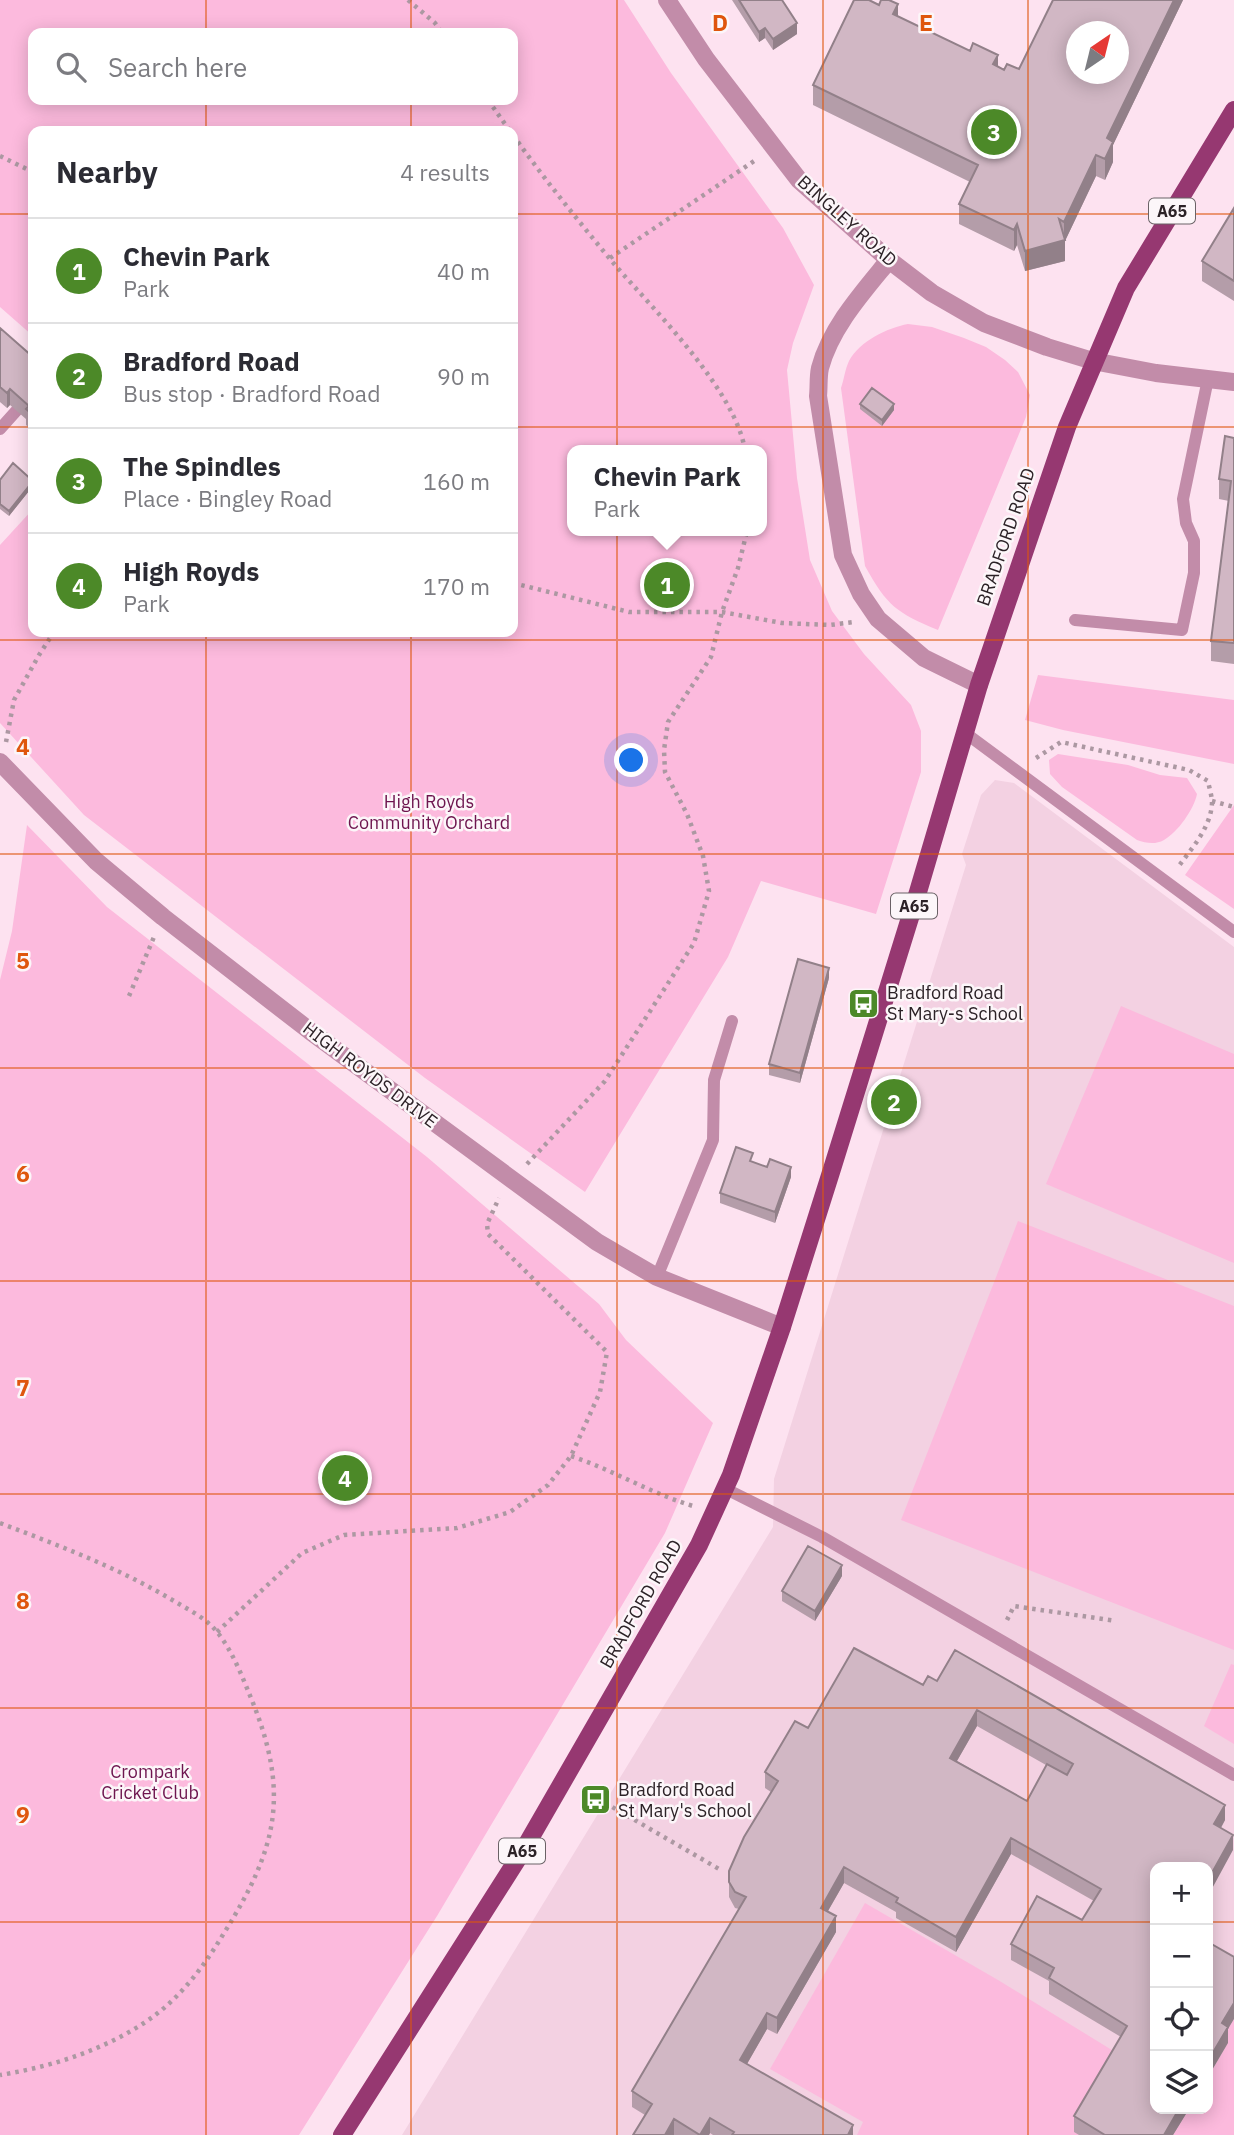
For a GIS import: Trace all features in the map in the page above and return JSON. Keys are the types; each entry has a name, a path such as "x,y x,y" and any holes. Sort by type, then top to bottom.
{"main road":[{"name":"BRADFORD ROAD","path":"342,2135 524,1849 699,1545 714,1512 782,1327 918,892 978,685 1062,441 1093,361 1126,288 1234,110"}],"street":[{"name":"BINGLEY ROAD","path":"667,0 706,59 799,180 889,261 932,293 984,323 1093,361 1234,382"},
{"path":"889,261 843,319 819,370 818,396 843,555 860,594 878,619 924,657 978,685"},
{"name":"HIGH ROYDS DRIVE","path":"1,763 96,861 163,917 310,1031 597,1242 657,1276 782,1327"}],"lane":[{"path":"1075,620 1182,630 1194,573 1194,541 1186,523 1183,499 1208,379"},
{"path":"0,429 17,410"},
{"path":"964,732 1234,932"},
{"path":"657,1276 713,1140 714,1080 732,1021"},
{"path":"724,1488 822,1537 1234,1775"}],"path":[{"path":"408,0 438,28"},
{"path":"491,105 506,126"},
{"path":"518,142 610,258 708,373 743,435 744,445"},
{"path":"610,258 773,149"},
{"path":"0,156 28,170"},
{"path":"217,1632 302,1553 344,1535 457,1528 510,1512 548,1485 571,1456 600,1392 607,1352 488,1234 487,1224 495,1204 512,1180 606,1080 694,943 709,891 703,856 687,814 665,772 664,750 668,722 711,657 746,536"},
{"path":"518,584 629,612 722,612 782,623 818,625 878,619"},
{"path":"1,763 14,700 51,637"},
{"path":"1024,776 1038,756 1060,742 1189,770 1208,780 1212,801 1209,817 1199,838 1167,883"},
{"path":"1212,801 1234,807"},
{"path":"128,996 163,917"},
{"path":"571,1456 604,1467 652,1492 714,1512"},
{"path":"0,1523 103,1563 200,1616 217,1632 237,1667 257,1712 274,1777 272,1826 268,1846 256,1874 208,1960 185,1988 168,2005 121,2036 50,2065 0,2075"},
{"path":"998,1639 1014,1606 1116,1620"},
{"path":"563,1780 719,1869"}],"shaded area":[{"path":"995,780 1014,783 1234,947 1234,2135 402,2135 773,1527 774,1479 966,865 962,854 981,795"}],"green space":[{"name":"High Royds Community Orchard","path":"0,0 624,0 671,73 783,228 814,285 793,343 787,370 797,478 810,560 832,611 864,654 911,705 921,731 921,772 876,914 761,881 728,957 585,1192 425,1078 84,815 0,723 0,545 28,514 28,637 518,637 518,126 28,126 28,332 0,307"},
{"path":"908,324 932,327 986,347 1018,372 1030,395 1026,417 938,630 894,607 865,566 841,388 846,367 860,347 883,332"},
{"path":"1038,675 1234,700 1234,764 1025,720"},
{"path":"1058,754 1187,778 1197,794 1180,826 1164,840 1150,843 1137,840 1062,787 1050,774 1049,760"},
{"path":"1234,805 1234,909 1185,875"},
{"name":"Crompark Cricket Club","path":"27,825 107,907 427,1157 599,1304 626,1340 713,1423 665,1533 437,1916 299,2135 0,2135 0,980 12,931"},
{"path":"1121,1006 1234,1054 1234,1263 1046,1184"},
{"path":"1018,1221 1234,1306 1234,1650 901,1520"},
{"path":"1231,1664 1234,1665 1234,1744 1204,1726"},
{"path":"865,1903 1120,2055 1074,2131 1079,2135 857,2135 863,2122 770,2069"},
{"path":"1234,2019 1234,2135 1173,2135 1186,2114 1213,2114 1213,2068 1228,2043 1222,2039"}],"building":[{"path":"739,0 782,0 797,23 773,39 765,28 759,32"},
{"path":"854,0 869,0 879,5 881,0 889,0 898,4 893,14 970,51 973,43 998,55 993,64 1004,70 1007,64 1019,69 1053,0 1174,0 1107,138 1113,142 1105,159 1096,155 1064,222 1059,219 1065,240 1025,251 1017,224 1014,230 959,204 978,165 813,85"},
{"path":"1234,208 1234,281 1202,261"},
{"path":"0,328 28,353 28,405 10,389 7,393 0,387"},
{"path":"872,388 894,404 882,420 860,404"},
{"path":"1225,436 1234,438 1234,643 1211,641 1231,481 1219,479"},
{"path":"13,463 28,476 28,487 9,511 0,504 0,480"},
{"path":"798,959 829,968 800,1073 769,1064"},
{"path":"736,1147 753,1153 750,1161 767,1167 770,1159 791,1167 775,1212 720,1193"},
{"path":"808,1546 842,1565 815,1611 782,1591"},
{"path":"854,1648 923,1685 928,1676 937,1681 955,1650 1225,1805 1214,1824 1233,1835 1213,1871 1213,1862 1150,1862 1150,2114 1176,2114 1164,2135 1105,2135 1074,2116 1127,2026 1049,1978 1054,1968 1011,1944 1037,1896 1082,1920 1101,1889 1011,1838 956,1937 896,1902 898,1898 844,1867 821,1908 836,1916 777,2018 767,2013 740,2060 853,2125 848,2135 732,2135 734,2132 710,2118 700,2135 674,2119 665,2135 633,2135 652,2104 632,2091 746,1897 735,1892 729,1882 729,1871 744,1837 778,1781 765,1772 795,1721 808,1728","holes":["977,1710 1073,1764 1067,1775 1047,1764 1027,1801 950,1758"]},
{"path":"1213,1945 1234,1957 1234,2003 1222,2023 1228,2027 1213,2052"}],"place":[{"name":"The Spindles","path":"994,132"},
{"name":"Chevin Park","path":"667,585"},
{"name":"Bradford Road St Mary-s School","path":"864,1003"},
{"name":"Bradford Road","path":"894,1102"},
{"name":"High Royds","path":"345,1478"},
{"name":"Bradford Road St Mary's School","path":"595,1800"}]}
